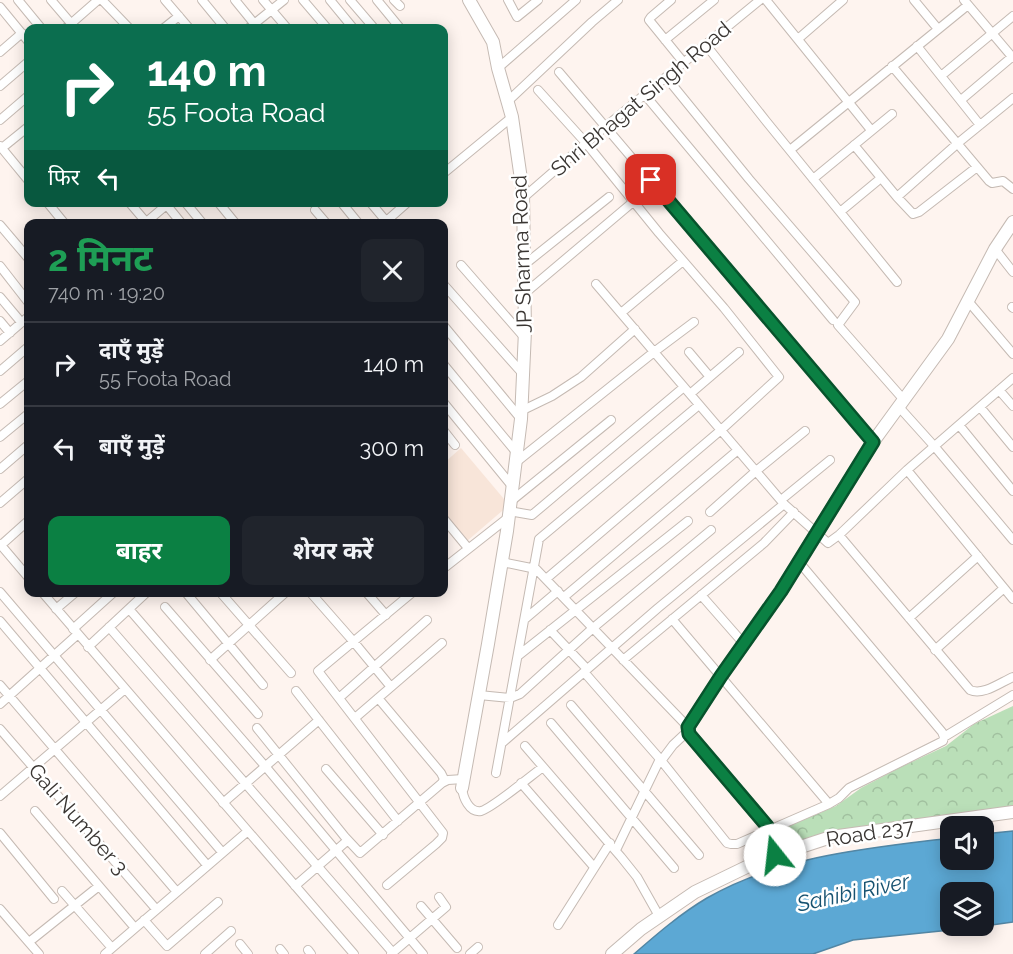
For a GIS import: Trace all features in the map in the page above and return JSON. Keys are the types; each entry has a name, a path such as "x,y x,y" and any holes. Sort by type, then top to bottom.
{"street":[{"path":"18,0 38,24"},
{"path":"51,0 69,24"},
{"path":"74,24 100,0 125,24"},
{"path":"165,0 186,24"},
{"path":"202,0 222,24"},
{"path":"235,0 252,24"},
{"path":"263,0 283,24"},
{"path":"257,24 284,0"},
{"path":"303,0 324,24"},
{"path":"330,0 350,24"},
{"path":"350,0 371,24"},
{"path":"376,0 397,24"},
{"name":"JP Sharma Road","path":"462,783 502,562 521,415 524,337 523,198 512,117 493,42 469,0"},
{"path":"508,0 517,17 538,0"},
{"path":"498,68 576,0"},
{"path":"508,101 618,0"},
{"path":"671,0 650,20 684,63"},
{"path":"665,40 714,0"},
{"name":"Shri Bhagat Singh Road","path":"523,198 606,126 760,0"},
{"path":"766,0 871,130"},
{"path":"798,39 843,0"},
{"path":"914,0 938,29"},
{"path":"790,150 938,29 966,2 1013,57 961,100"},
{"path":"0,8 24,36"},
{"path":"169,24 179,16"},
{"path":"941,76 1013,16"},
{"path":"0,52 22,33"},
{"path":"706,45 897,282"},
{"path":"917,46 980,124"},
{"path":"0,86 24,65"},
{"path":"892,66 989,181 992,183 1003,181 1013,189"},
{"path":"559,72 873,442"},
{"path":"666,77 749,179 855,302 838,325 1013,540"},
{"path":"538,90 586,143 779,377 721,430 546,579"},
{"path":"645,94 833,320"},
{"path":"897,197 1013,98"},
{"path":"0,120 24,99"},
{"path":"813,179 892,114"},
{"path":"448,170 512,117"},
{"path":"24,130 1,147 24,175"},
{"path":"854,145 913,214 917,214 977,167"},
{"path":"840,212 881,178"},
{"path":"524,265 609,197"},
{"path":"524,294 633,201"},
{"path":"51,207 61,219"},
{"path":"134,207 144,219"},
{"path":"150,219 163,207"},
{"path":"189,207 199,219"},
{"path":"222,207 232,219"},
{"path":"345,207 355,219"},
{"path":"388,219 402,207"},
{"path":"315,210 323,219"},
{"path":"0,225 24,253"},
{"path":"558,925 594,867 613,846 631,818 660,760 688,729 721,676 781,591 873,442 948,339 995,249 1012,227"},
{"path":"995,249 1013,272"},
{"path":"621,313 683,261"},
{"path":"461,265 524,337"},
{"path":"0,266 24,297"},
{"path":"596,284 782,502 828,543 907,470 1013,378"},
{"path":"448,290 523,374"},
{"path":"0,297 24,318"},
{"path":"968,301 1013,354"},
{"path":"0,341 24,320"},
{"path":"0,321 10,333"},
{"path":"448,370 516,458 694,322"},
{"path":"448,331 521,415 581,377 635,329"},
{"path":"0,371 24,350"},
{"path":"689,352 710,377"},
{"path":"509,510 532,515 687,390 710,377 739,352"},
{"path":"0,404 24,384"},
{"path":"999,390 1013,406"},
{"path":"496,773 539,539 598,492 699,405"},
{"path":"448,407 512,486"},
{"path":"980,407 1013,447"},
{"path":"0,437 24,417"},
{"path":"448,565 611,420"},
{"path":"959,425 1013,491"},
{"path":"710,512 805,431"},
{"path":"448,436 455,445"},
{"path":"0,469 24,448"},
{"path":"525,619 561,594 738,450"},
{"path":"502,743 830,460"},
{"path":"907,470 1013,598"},
{"path":"0,503 24,482"},
{"path":"623,660 769,539 794,512"},
{"path":"519,655 688,521"},
{"path":"24,524 0,545 24,572"},
{"path":"448,524 468,548"},
{"path":"479,695 510,698 520,694 593,628 711,530"},
{"path":"839,535 970,690 975,693 982,691 1013,677"},
{"path":"909,618 978,556"},
{"path":"502,562 535,568 688,729 764,822 775,855"},
{"path":"799,562 944,736"},
{"path":"935,650 1004,588"},
{"path":"0,592 222,852"},
{"path":"701,595 744,644"},
{"path":"46,597 354,954"},
{"path":"56,609 70,597"},
{"path":"0,704 54,655 109,597"},
{"path":"88,647 141,597"},
{"path":"190,597 263,685"},
{"path":"224,597 291,673"},
{"path":"210,660 280,597"},
{"path":"314,597 391,687"},
{"path":"370,597 386,615"},
{"path":"387,885 436,844 443,836 442,830 318,671 407,597"},
{"path":"165,607 258,714"},
{"path":"129,609 423,954"},
{"path":"672,619 829,804"},
{"path":"339,698 427,620"},
{"path":"0,621 207,865"},
{"path":"109,627 392,954 446,907 439,897"},
{"path":"550,630 730,844 737,844 829,804 849,788 943,741 944,736 1013,695"},
{"path":"355,718 442,643"},
{"path":"0,685 177,892"},
{"path":"1,794 125,689"},
{"path":"296,691 398,821"},
{"path":"378,698 441,773 444,779 442,783"},
{"path":"571,705 699,855"},
{"path":"223,803 320,720"},
{"path":"551,723 674,868"},
{"path":"256,728 360,852 448,780 462,783 463,798 476,811 481,811 543,767"},
{"name":"Gali Number 3","path":"0,729 156,909"},
{"path":"525,746 613,846 637,878 659,916"},
{"path":"326,769 383,835"},
{"path":"521,783 594,867"},
{"path":"35,811 135,928"},
{"name":"Road 237","path":"612,954 641,929 695,892 775,855 831,837 1013,812"},
{"path":"62,891 108,951 248,831"},
{"path":"0,834 54,899"},
{"path":"295,886 348,840"},
{"path":"29,942 99,886"},
{"path":"144,920 167,946 218,902"},
{"path":"421,906 457,948"},
{"path":"0,909 39,954"},
{"path":"205,954 231,931"},
{"path":"240,944 248,954"},
{"path":"470,954 478,947"}],"shaded area":[{"path":"461,448 509,505 467,541 448,518 448,459"}],"green space":[{"path":"1013,706 1013,806 826,833 782,849 780,830 836,806 861,788 946,746 974,724"}],"water":[{"name":"Sahibi River","path":"1013,831 1013,922 994,925 994,882 940,882 940,931 853,940 813,954 634,954 697,904 735,884 794,863 940,839 940,870 994,870 994,833"}],"route":[{"path":"651,180 873,442 781,591 721,676 687,730 767,826 775,855"}]}
